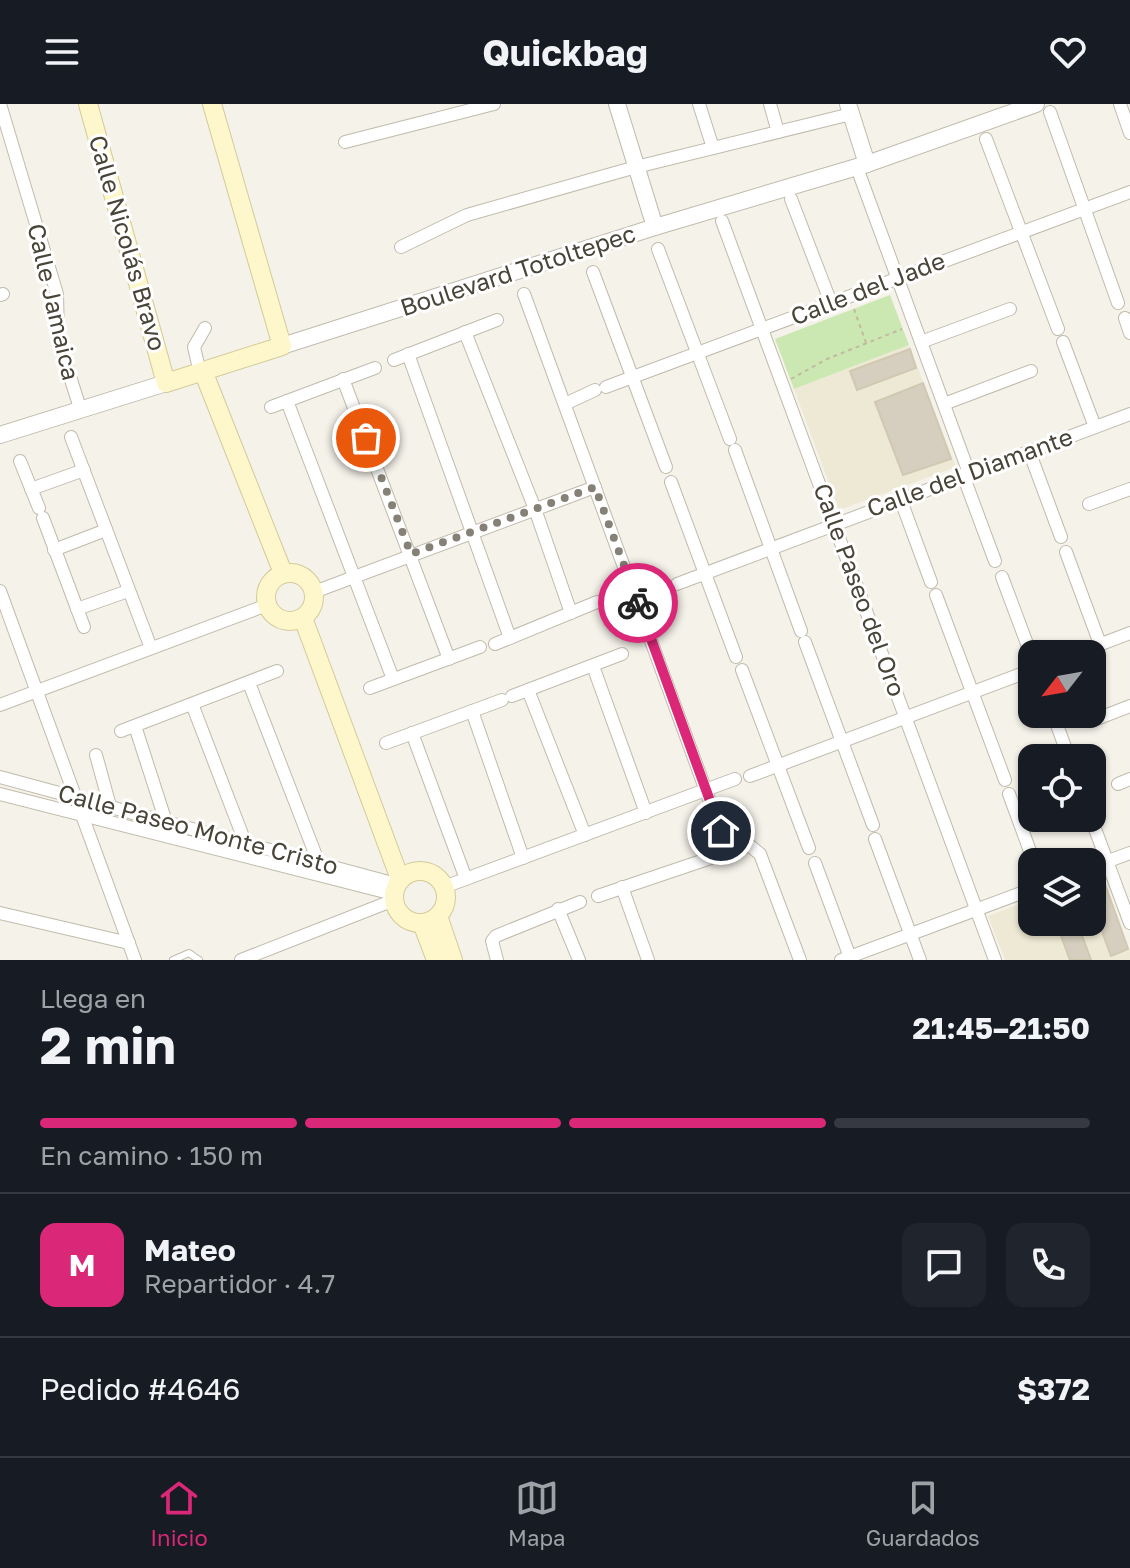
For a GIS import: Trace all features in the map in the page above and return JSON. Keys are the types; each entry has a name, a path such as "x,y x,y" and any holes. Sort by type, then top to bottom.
{"main road":[{"name":"Calle Nicolás Bravo","path":"88,104 166,383"},
{"path":"212,104 282,346"},
{"name":"Boulevard Totoltepec","path":"166,383 282,346"},
{"path":"202,372 283,573"},
{"path":"283,573 299,574 314,592 312,607 303,618 282,620 267,605 270,582 283,573"},
{"path":"303,618 406,919 430,920"},
{"path":"396,889 406,873 423,870 438,877 444,887 446,901 430,920 436,960"},
{"path":"430,920 453,960"}],"street":[{"name":"Calle Jamaica","path":"0,104 57,294 58,339 80,408"},
{"path":"345,142 494,104"},
{"path":"617,104 655,227"},
{"path":"699,104 713,148"},
{"path":"770,104 778,132"},
{"path":"1120,104 1130,133"},
{"name":"Boulevard Totoltepec","path":"282,346 655,227 864,170 1037,106"},
{"path":"1037,106 1084,209 1118,303"},
{"path":"401,247 467,215 636,167 778,132 850,109 864,170 898,278 944,404 995,561"},
{"path":"986,139 1095,427"},
{"name":"Calle del Jade","path":"565,404 600,388 1130,192"},
{"path":"791,199 831,303"},
{"name":"Calle Paseo del Oro","path":"722,221 995,960"},
{"path":"658,249 873,825"},
{"path":"593,272 666,467"},
{"path":"524,294 728,851"},
{"path":"921,342 1010,309"},
{"path":"1125,318 1130,333"},
{"path":"394,360 497,320"},
{"path":"202,372 194,347 205,328"},
{"path":"465,332 535,509 571,613"},
{"path":"408,354 510,638"},
{"path":"271,407 375,368"},
{"path":"944,404 1031,371"},
{"path":"343,379 449,659"},
{"name":"Boulevard Totoltepec","path":"0,435 166,383"},
{"path":"287,401 393,679"},
{"name":"Calle del Diamante","path":"636,597 1130,414"},
{"path":"71,437 151,648"},
{"path":"1029,451 1061,537"},
{"path":"20,461 84,627"},
{"path":"31,489 84,470"},
{"path":"671,482 736,657"},
{"path":"314,592 595,487"},
{"path":"1089,504 1130,489"},
{"path":"900,498 1005,780"},
{"path":"54,550 106,530"},
{"path":"1066,552 1099,640"},
{"path":"1002,577 1026,640"},
{"path":"0,591 135,960"},
{"path":"77,609 128,591"},
{"path":"495,644 597,602"},
{"path":"0,705 267,605"},
{"path":"1106,642 1130,633"},
{"path":"370,688 480,647"},
{"path":"386,743 622,654"},
{"path":"593,666 646,813"},
{"path":"742,670 809,848"},
{"path":"121,731 277,671"},
{"path":"750,776 1018,675"},
{"path":"249,683 318,861"},
{"path":"528,690 585,835"},
{"path":"192,704 245,842"},
{"path":"1106,715 1130,706"},
{"path":"472,711 523,858"},
{"path":"135,726 166,822"},
{"path":"412,733 466,879"},
{"path":"96,755 110,806"},
{"name":"Calle Paseo Monte Cristo","path":"0,777 318,861 396,889"},
{"path":"444,887 735,779"},
{"name":"Calle Paseo Monte Cristo","path":"0,794 396,889"},
{"path":"1009,794 1029,848"},
{"path":"1097,832 1130,923"},
{"path":"875,839 920,960"},
{"path":"598,896 749,845 756,848 800,960"},
{"path":"1108,861 1130,853"},
{"path":"815,863 848,959 1018,894"},
{"path":"622,887 648,960"},
{"path":"241,960 396,889"},
{"path":"497,960 492,941 496,936 580,902"},
{"path":"558,909 579,960"},
{"path":"0,913 129,943"}],"lane":[{"path":"173,960 189,953 199,960"}],"path":[{"path":"849,296 866,343"},
{"path":"782,383 866,343 915,325"}],"shaded area":[{"path":"909,345 956,467 839,510 794,389"},
{"path":"1106,884 1130,951 1130,960 1005,960 988,916 1018,904 1018,936 1106,936"}],"green space":[{"path":"890,295 909,345 794,389 775,339"}],"building":[{"path":"910,349 916,368 857,390 850,371"},
{"path":"923,383 951,459 903,475 875,402"},
{"path":"1106,887 1128,949 1111,956 1104,936"},
{"path":"1061,936 1082,936 1091,960 1070,960"}],"way so far":[{"path":"366,438 411,554 595,487 638,603"}],"route":[{"path":"638,603 721,831"}]}
